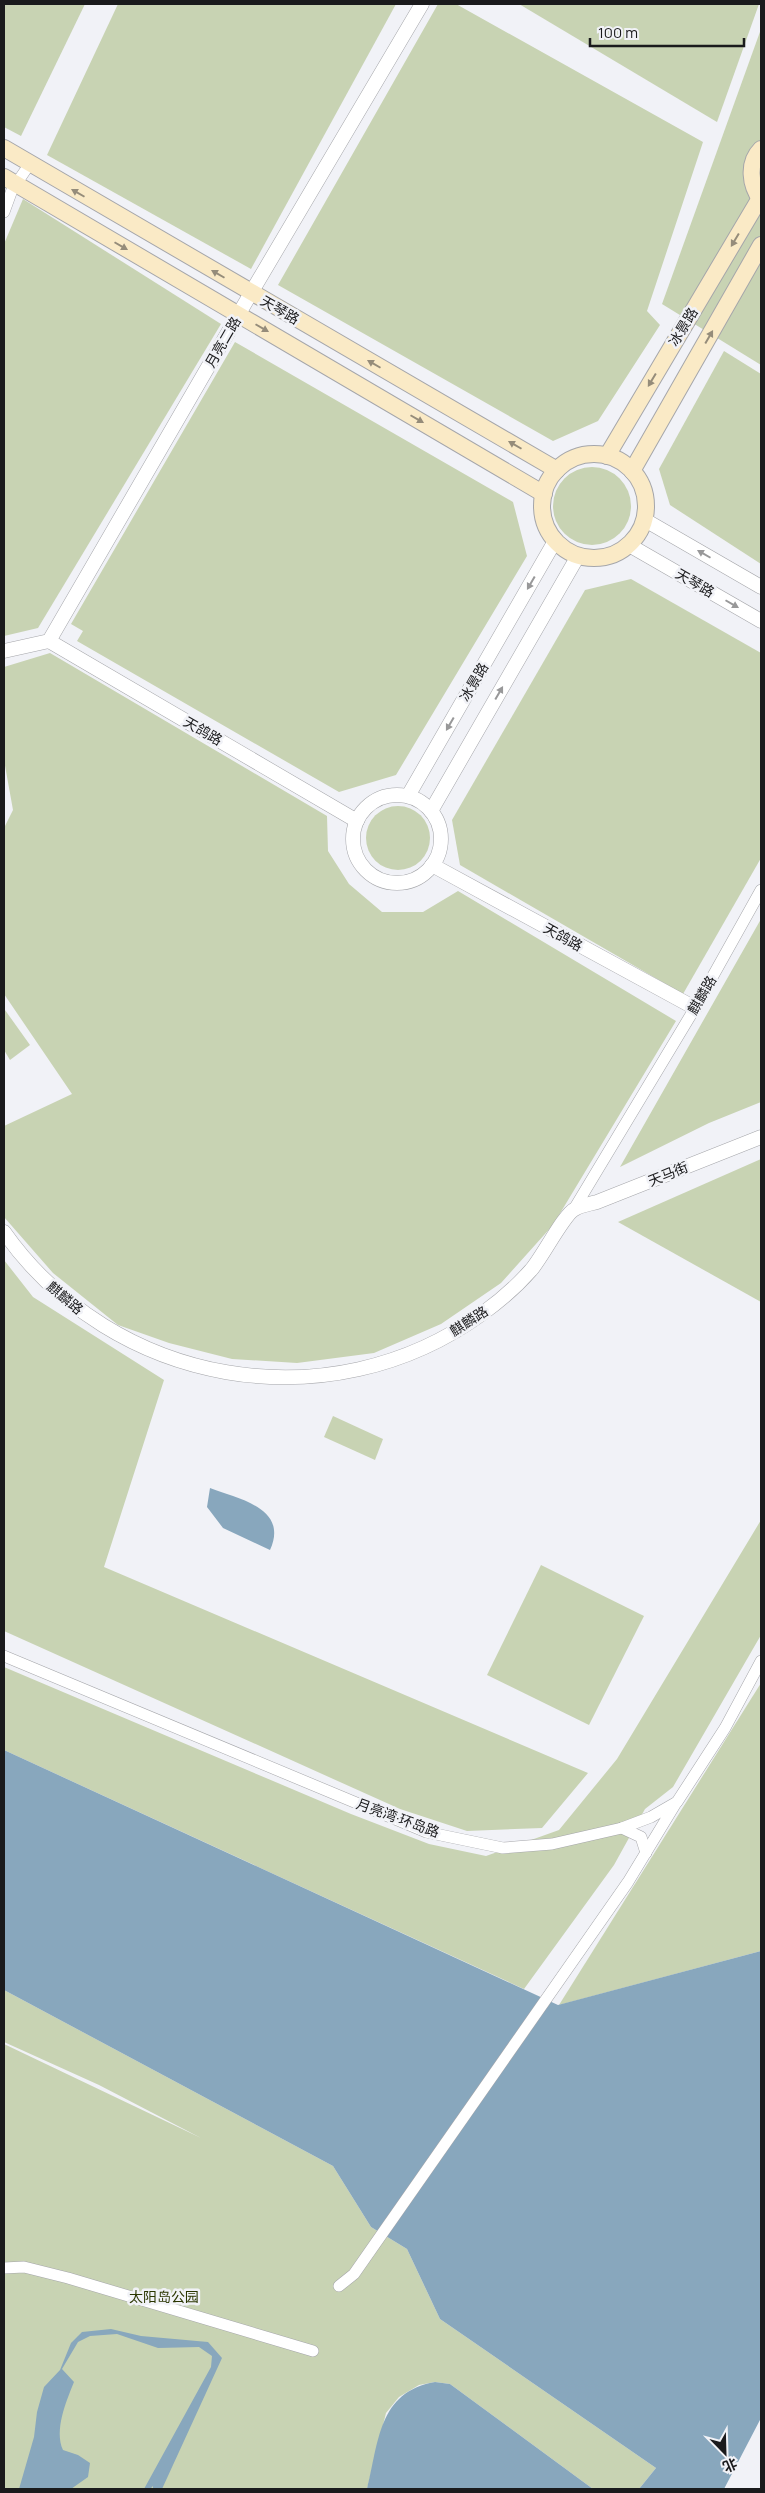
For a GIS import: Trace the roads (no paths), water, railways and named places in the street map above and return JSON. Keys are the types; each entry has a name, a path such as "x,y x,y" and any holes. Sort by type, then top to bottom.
{"main road":[{"name":"天琴路","path":"4,148 557,470"},
{"path":"760,199 754,188 751,176 756,154 761,149"},
{"name":"天琴路","path":"10,181 544,494"},
{"name":"冰景路","path":"607,456 760,199"},
{"name":"冰景路","path":"632,471 761,245"},
{"path":"589,454 607,456 621,461 632,471 642,485 646,502 645,520 639,534 629,546 613,555 596,558 578,556 566,550 555,541 546,527 542,510 544,494 549,481 557,470 572,459 589,454"}],"street":[{"name":"月亮二路","path":"49,641 238,315 422,4"},
{"path":"4,212 10,181 29,164"},
{"path":"645,520 761,587"},
{"name":"冰景路","path":"408,796 555,541"},
{"name":"天琴路","path":"629,546 761,621"},
{"name":"冰景路","path":"431,811 578,556"},
{"path":"4,651 49,641"},
{"name":"天鸽路","path":"49,641 357,821"},
{"path":"396,795 408,796 421,802 431,811 438,824 441,838 439,852 432,865 422,875 402,882 381,880 369,873 360,862 354,849 353,835 357,821 372,803 396,795"},
{"name":"天鸽路","path":"432,865 695,1008"},
{"name":"麒麟路","path":"4,1232 17,1250 50,1286 88,1317 122,1338 161,1355 197,1366 244,1375 288,1379 317,1377 368,1367 423,1348 465,1325 501,1300 532,1269 574,1209 695,1008 761,890"},
{"name":"天马街","path":"574,1209 597,1202 761,1137"},
{"name":"月亮湾·环岛路","path":"4,1656 426,1832 503,1848 552,1844 622,1828 651,1817 677,1802 725,1728 761,1661"},
{"path":"340,2286 354,2274 628,1882 677,1802"},
{"path":"622,1828 641,1837 646,1854"},
{"path":"4,2268 24,2267 68,2278 313,2351"}],"water":[{"path":"210,1488 247,1501 267,1515 273,1524 274,1536 270,1550 223,1528 207,1507"},
{"path":"4,1750 558,2005 761,1951 761,2418 724,2489 639,2489 656,2468 440,2319 407,2249 371,2227 333,2166 4,1990"},
{"path":"111,2329 141,2336 208,2342 222,2358 162,2489 153,2489 153,2486 150,2489 144,2489 211,2367 212,2356 199,2347 158,2348 117,2334 90,2336 78,2342 62,2369 74,2382 60,2425 61,2442 63,2450 78,2455 90,2463 88,2477 71,2489 19,2489 34,2437 37,2412 44,2387 60,2370 71,2343 82,2332"},
{"path":"435,2382 450,2384 593,2489 367,2489 379,2437 384,2422 392,2408 402,2396 416,2388"}],"park label":[{"name":"太阳岛公园","path":"164,2297"}]}
